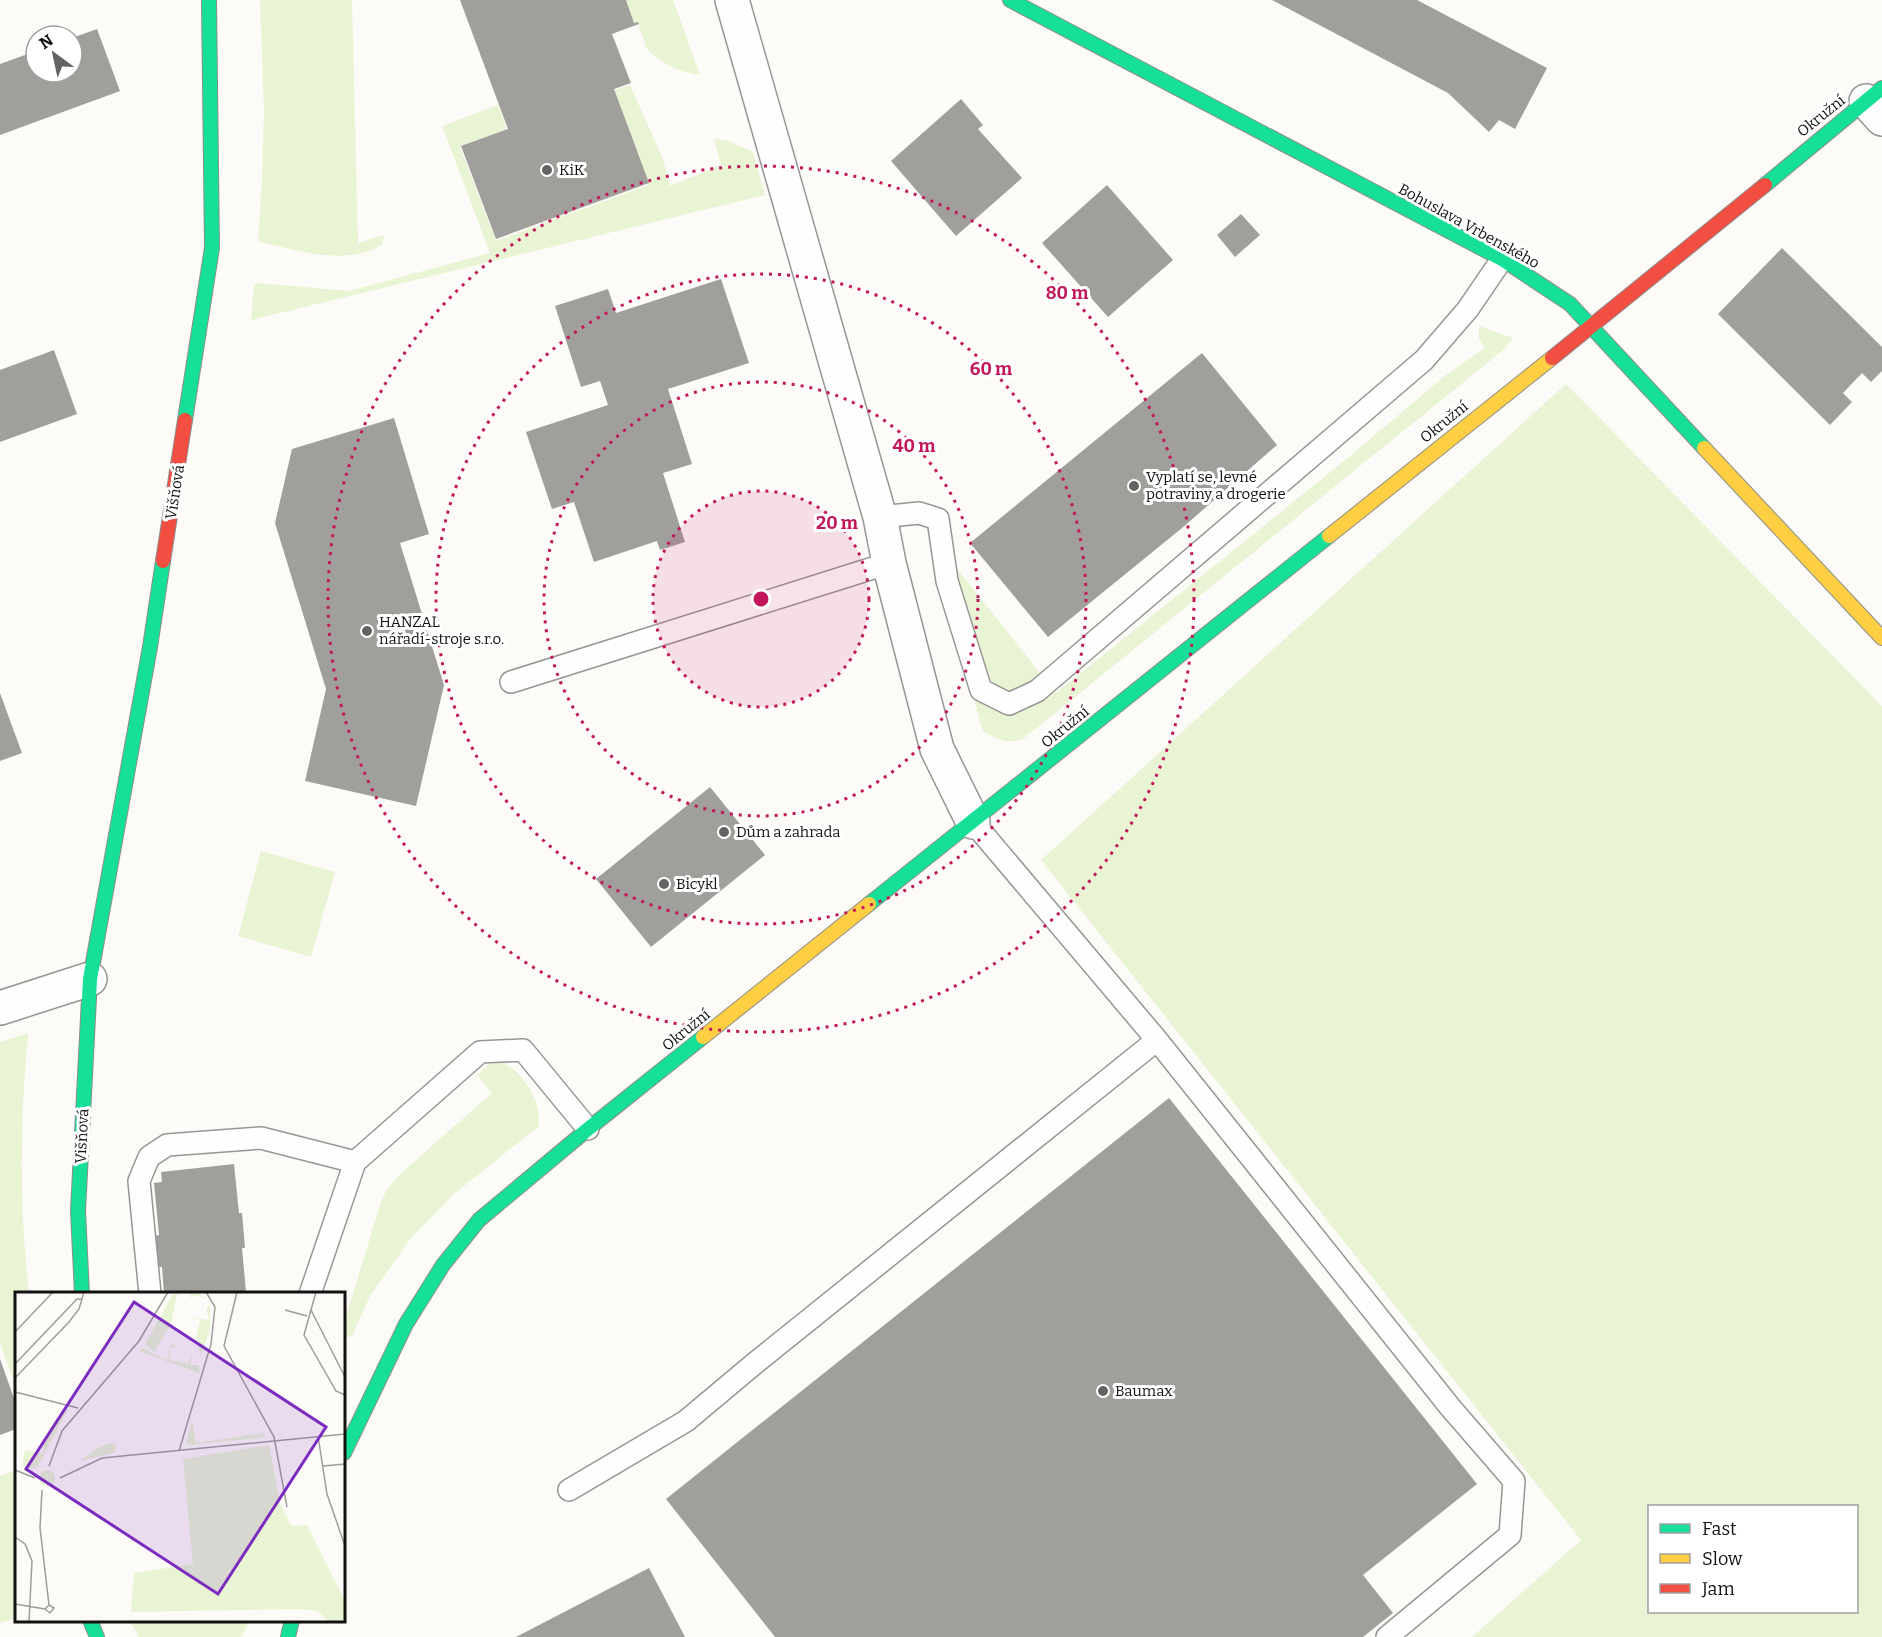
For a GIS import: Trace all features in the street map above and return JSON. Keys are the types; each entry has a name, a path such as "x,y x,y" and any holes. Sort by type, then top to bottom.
{"street":[{"name":"Višňová","path":"82,1292 78,1211 90,979 150,647 212,248 209,0"},
{"path":"732,0 880,517 889,563 938,749 973,822"},
{"name":"Bohuslava Vrbenského","path":"1010,0 1502,259 1570,304 1882,638"},
{"name":"Okružní","path":"345,1451 406,1324 443,1266 479,1220 588,1129 1590,326 1877,103"},
{"path":"0,1008 90,979"},
{"path":"91,1622 96,1637"}],"lane":[{"path":"880,517 919,513 938,519 947,581 981,690 1009,704 1036,691 1424,360 1468,309 1502,259"},
{"path":"511,682 889,563"},
{"path":"973,822 1157,1040 1450,1407 1514,1481 1510,1535 1387,1637"},
{"path":"569,1490 687,1421 754,1364 1157,1040"},
{"path":"311,1292 355,1162 480,1052 523,1050 588,1129"},
{"path":"150,1292 139,1180 149,1157 167,1145 261,1138 355,1162"}],"green space":[{"path":"260,0 352,0 358,243 384,235 382,245 353,255 338,256 308,253 258,240 264,110"},
{"path":"625,0 673,0 700,75 670,66 645,47 638,24 634,25"},
{"path":"630,85 663,159 670,186 721,165 714,139 726,140 753,152 765,195 251,320 254,285 258,283 349,291 490,253 442,126 498,105 507,130 460,147 496,241 648,185 613,91"},
{"path":"1479,326 1513,338 1502,351 1023,739 1002,740 983,731 933,560 943,551 1056,693 1338,466 1446,375 1485,348 1479,339"},
{"path":"1566,384 1882,706 1882,1637 1472,1637 1581,1540 1041,860"},
{"path":"261,851 335,872 311,957 238,936"},
{"path":"28,1033 23,1098 22,1163 29,1292 15,1292 15,1385 0,1343 0,1042"},
{"path":"502,1061 524,1080 534,1097 539,1126 453,1195 411,1238 370,1296 352,1336 345,1338 345,1320 387,1189 398,1176 492,1093 477,1075 490,1063"},
{"path":"15,1470 15,1618 0,1623 0,1476"},
{"path":"131,1622 249,1622 240,1637 139,1637"}],"building":[{"path":"460,0 626,0 634,23 639,24 612,34 631,83 614,89 649,183 496,239 461,146 508,129"},
{"path":"1272,0 1417,0 1547,68 1515,129 1499,120 1489,132 1448,93"},
{"path":"97,29 120,91 0,135 0,64 24,55 24,84 84,84 84,34"},
{"path":"961,99 983,125 978,129 1022,178 956,236 891,161"},
{"path":"1107,185 1173,260 1108,317 1042,243"},
{"path":"1241,214 1260,235 1235,257 1217,235"},
{"path":"1782,248 1882,347 1882,371 1871,382 1862,373 1843,393 1852,402 1830,425 1718,314"},
{"path":"721,279 749,363 668,389 692,464 663,473 685,542 660,550 657,541 594,562 574,502 552,509 526,432 608,405 600,381 581,387 555,306 608,289 616,313"},
{"path":"54,350 77,414 0,442 0,370"},
{"name":"Vyplatí se, levné potraviny a drogerie","path":"1202,353 1277,445 1182,528 1048,637 970,543"},
{"path":"394,418 429,534 400,543 444,685 416,806 305,781 326,689 275,523 292,449"},
{"path":"0,693 22,753 0,761"},
{"path":"710,787 765,855 651,947 596,879"},
{"name":"Baumax","path":"1169,1098 1477,1484 1363,1575 1393,1613 1363,1637 775,1637 666,1499"},
{"path":"234,1164 239,1213 242,1213 246,1292 164,1292 162,1267 158,1267 155,1236 159,1235 154,1183 162,1182 161,1172"},
{"path":"0,1359 15,1401 15,1429 0,1435"},
{"path":"649,1568 685,1637 516,1637"}],"traffic: fast":[{"path":"185,420 212,248 209,0"},
{"path":"1010,0 1502,259 1570,304 1704,448"},
{"path":"1765,185 1882,88"},
{"path":"869,904 1329,536"},
{"path":"82,1292 78,1211 90,979 150,647 163,561"},
{"path":"345,1451 406,1324 443,1265 479,1220 703,1037"},
{"path":"91,1622 97,1637"},
{"path":"288,1637 292,1622"}],"traffic: slow":[{"path":"1329,536 1552,358"},
{"path":"1704,448 1882,638"},
{"path":"703,1037 869,904"}],"traffic: jam":[{"path":"1552,358 1765,185"},
{"path":"163,561 185,420"}],"place":[{"name":"KiK","path":"547,170"},
{"name":"Vyplatí se, levné potraviny a drogerie","path":"1134,486"},
{"name":"HANZAL nářadí-stroje s.r.o.","path":"367,631"},
{"name":"Dům a zahrada","path":"724,832"},
{"name":"Bicykl","path":"664,884"},
{"name":"Baumax","path":"1103,1391"}]}
